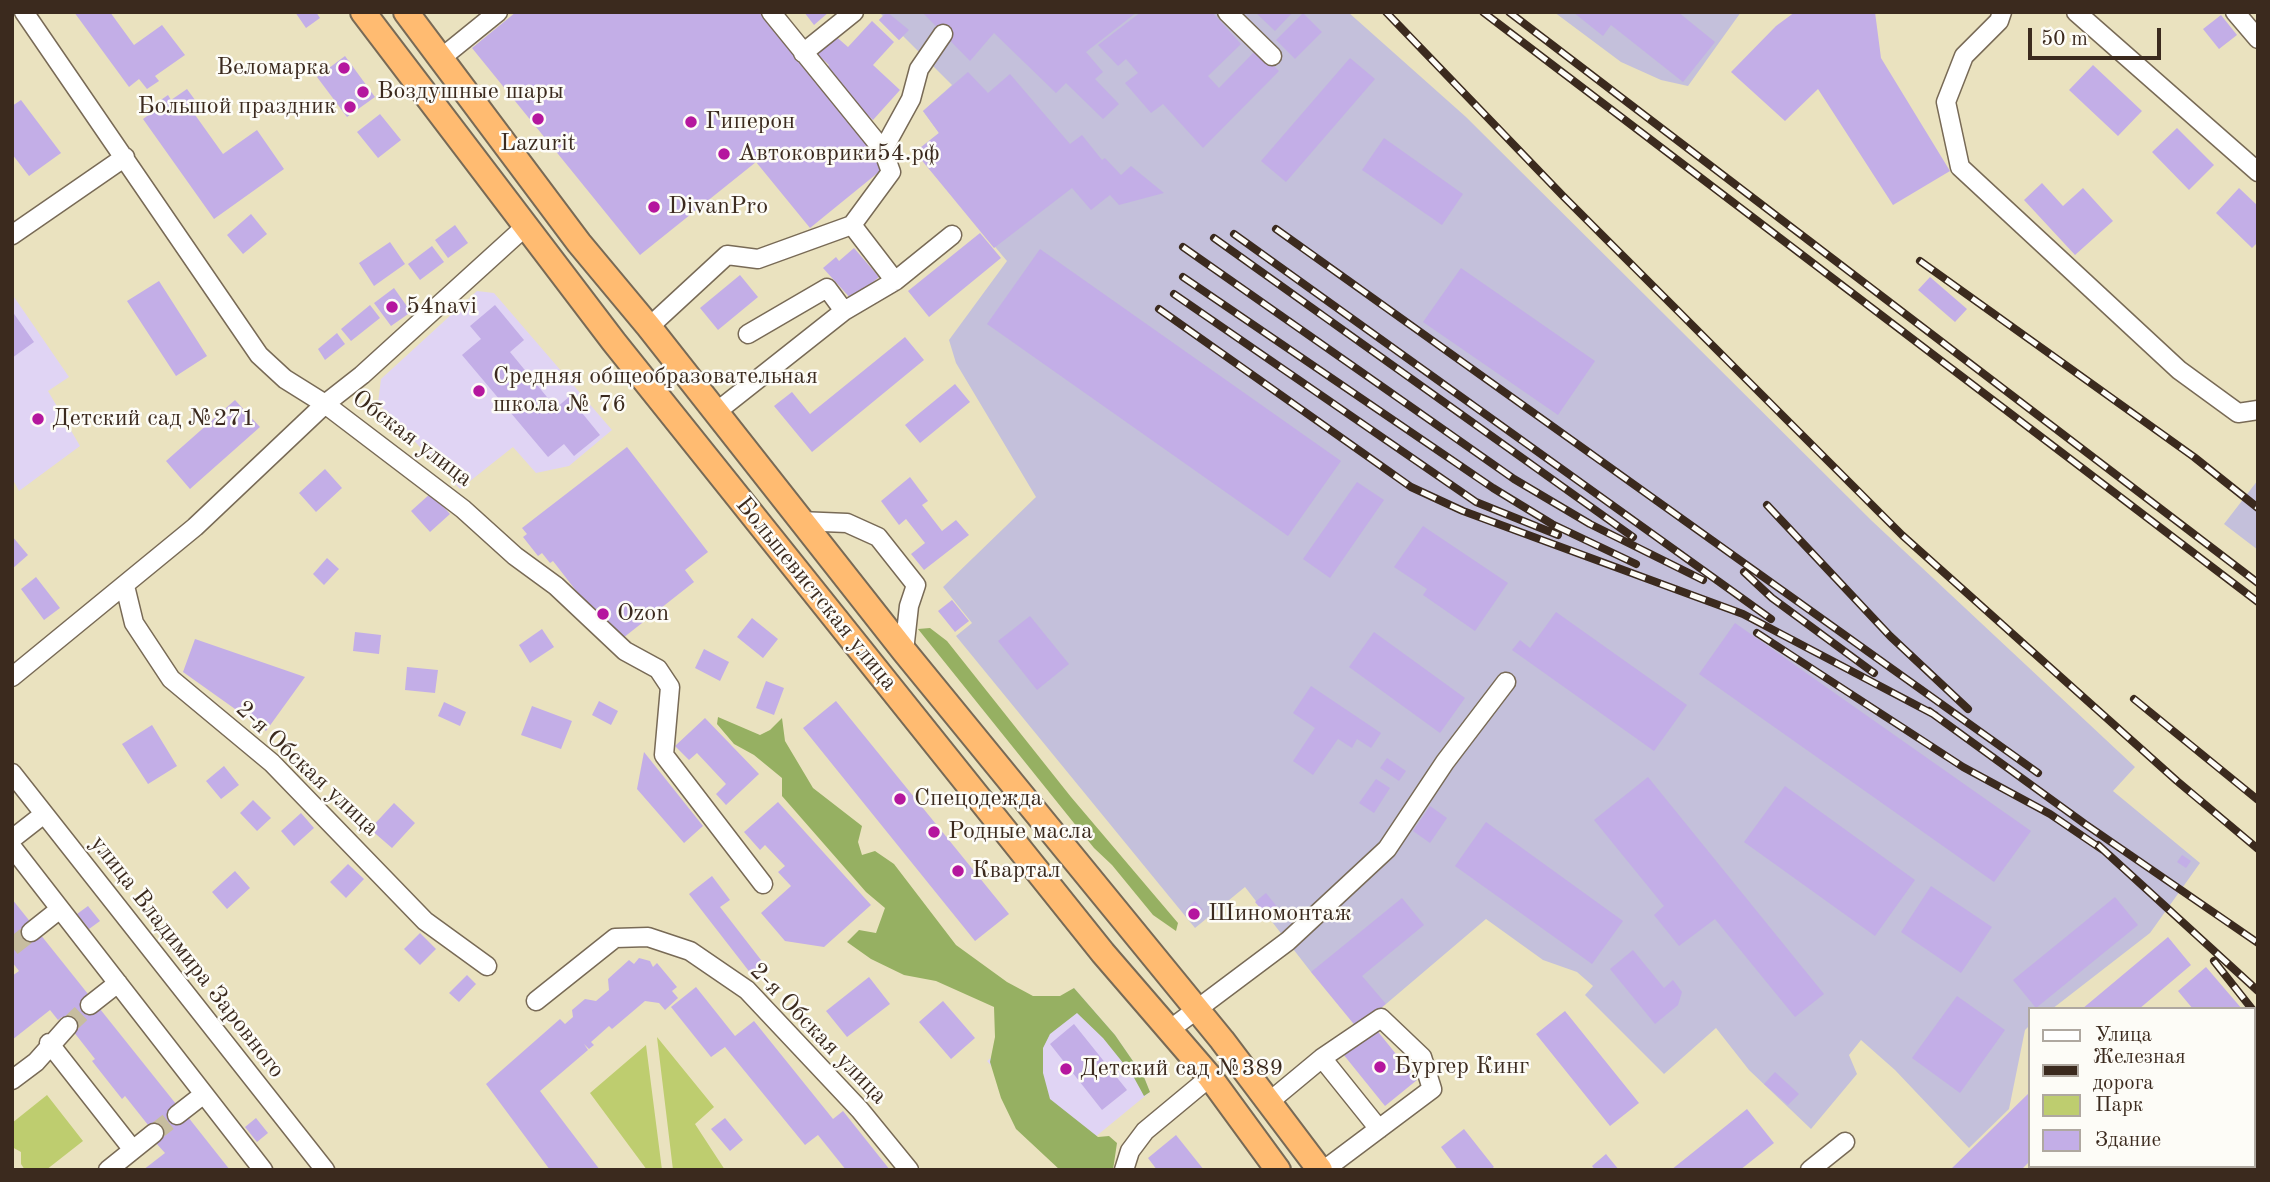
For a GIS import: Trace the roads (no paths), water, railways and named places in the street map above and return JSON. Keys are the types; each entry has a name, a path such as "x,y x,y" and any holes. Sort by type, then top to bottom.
{"highway":[{"name":"Большевистская улица","path":"363,12 614,342 1168,1031 1210,1077 1278,1170"},
{"name":"Большевистская улица","path":"406,12 579,243 649,327 799,521 1197,1009 1322,1170"}],"street":[{"name":"Обская улица","path":"24,12 259,355 285,379 325,404 463,509 515,556 561,582 625,651 658,669 670,687 664,755 763,884"},
{"path":"440,59 498,12"},
{"path":"649,327 727,255 758,259 852,225 891,172 883,150 771,12"},
{"path":"803,52 854,12"},
{"path":"1227,12 1272,56"},
{"path":"2003,12 1999,21 1964,56 1946,102 1961,167 2179,370 2238,413 2258,410"},
{"path":"2076,12 2258,172"},
{"path":"2235,12 2258,38"},
{"path":"883,150 911,99 919,69 943,34"},
{"path":"12,235 125,157"},
{"path":"852,225 895,281"},
{"path":"12,677 195,527 325,404 526,226"},
{"path":"715,413 844,311 895,281 952,235"},
{"path":"748,334 827,288 844,311"},
{"path":"799,521 848,523 878,537 916,585 909,606 904,651"},
{"name":"2-я Обская улица","path":"125,586 134,623 171,680 272,763 425,921 487,966"},
{"path":"1168,1031 1288,942 1387,849 1445,762 1506,682"},
{"name":"улица Владимира Заровного","path":"12,773 325,1170"},
{"path":"12,839 44,814"},
{"path":"12,847 263,1170"},
{"path":"31,932 60,909"},
{"name":"2-я Обская улица","path":"536,1001 615,938 648,937 690,951 747,990 860,1110 909,1170"},
{"path":"90,1005 118,983"},
{"path":"1269,1102 1322,1058 1381,1018 1422,1057 1432,1089 1322,1170"},
{"path":"12,1080 36,1062 49,1043 68,1026"},
{"path":"49,1043 133,1150"},
{"path":"1322,1058 1379,1129"},
{"path":"1124,1170 1130,1151 1145,1131 1210,1077"},
{"path":"177,1115 204,1094"},
{"path":"108,1170 154,1133"},
{"path":"1810,1170 1845,1142"}],"tunnel":[{"path":"12,947 31,932"},
{"path":"68,1026 90,1005"},
{"path":"154,1133 177,1115"}],"railway":[{"path":"1386,12 1563,196 1902,535 2177,781 2258,849"},
{"path":"1483,12 2258,602"},
{"path":"1509,12 2258,583"},
{"path":"1276,229 2038,773"},
{"path":"1234,234 1771,619"},
{"path":"1214,238 1633,537"},
{"path":"1183,247 1514,479 1590,524 1703,580"},
{"path":"1920,261 2194,457 2258,508"},
{"path":"1183,277 1493,488 1552,524 1636,564"},
{"path":"1174,294 1476,502 1558,535"},
{"path":"1159,309 1411,487 1463,511 1743,614 1935,715"},
{"path":"1767,505 1890,636 1968,709"},
{"path":"1744,572 1772,598 1874,673"},
{"path":"1757,633 1963,767 2050,814 2103,850"},
{"path":"2134,699 2258,800"},
{"path":"1929,711 2085,824 2258,943"},
{"path":"2098,845 2258,991"},
{"path":"2214,961 2250,1007"}],"place":[{"name":"Веломарка","path":"344,68"},
{"name":"Воздушные шары","path":"363,92"},
{"name":"Большой праздник","path":"350,107"},
{"name":"Lazurit","path":"538,119"},
{"name":"Гиперон","path":"691,122"},
{"name":"Автоковрики54.рф","path":"724,154"},
{"name":"DivanPro","path":"654,207"},
{"name":"54navi","path":"392,307"},
{"name":"Средняя общеобразовательная школа № 76","path":"479,391"},
{"name":"Детский сад №271","path":"38,419"},
{"name":"Ozon","path":"603,614"},
{"name":"Спецодежда","path":"900,799"},
{"name":"Родные масла","path":"934,832"},
{"name":"Квартал","path":"958,871"},
{"name":"Шиномонтаж","path":"1194,914"},
{"name":"Бургер Кинг","path":"1380,1067"},
{"name":"Детский сад №389","path":"1066,1069"}]}
